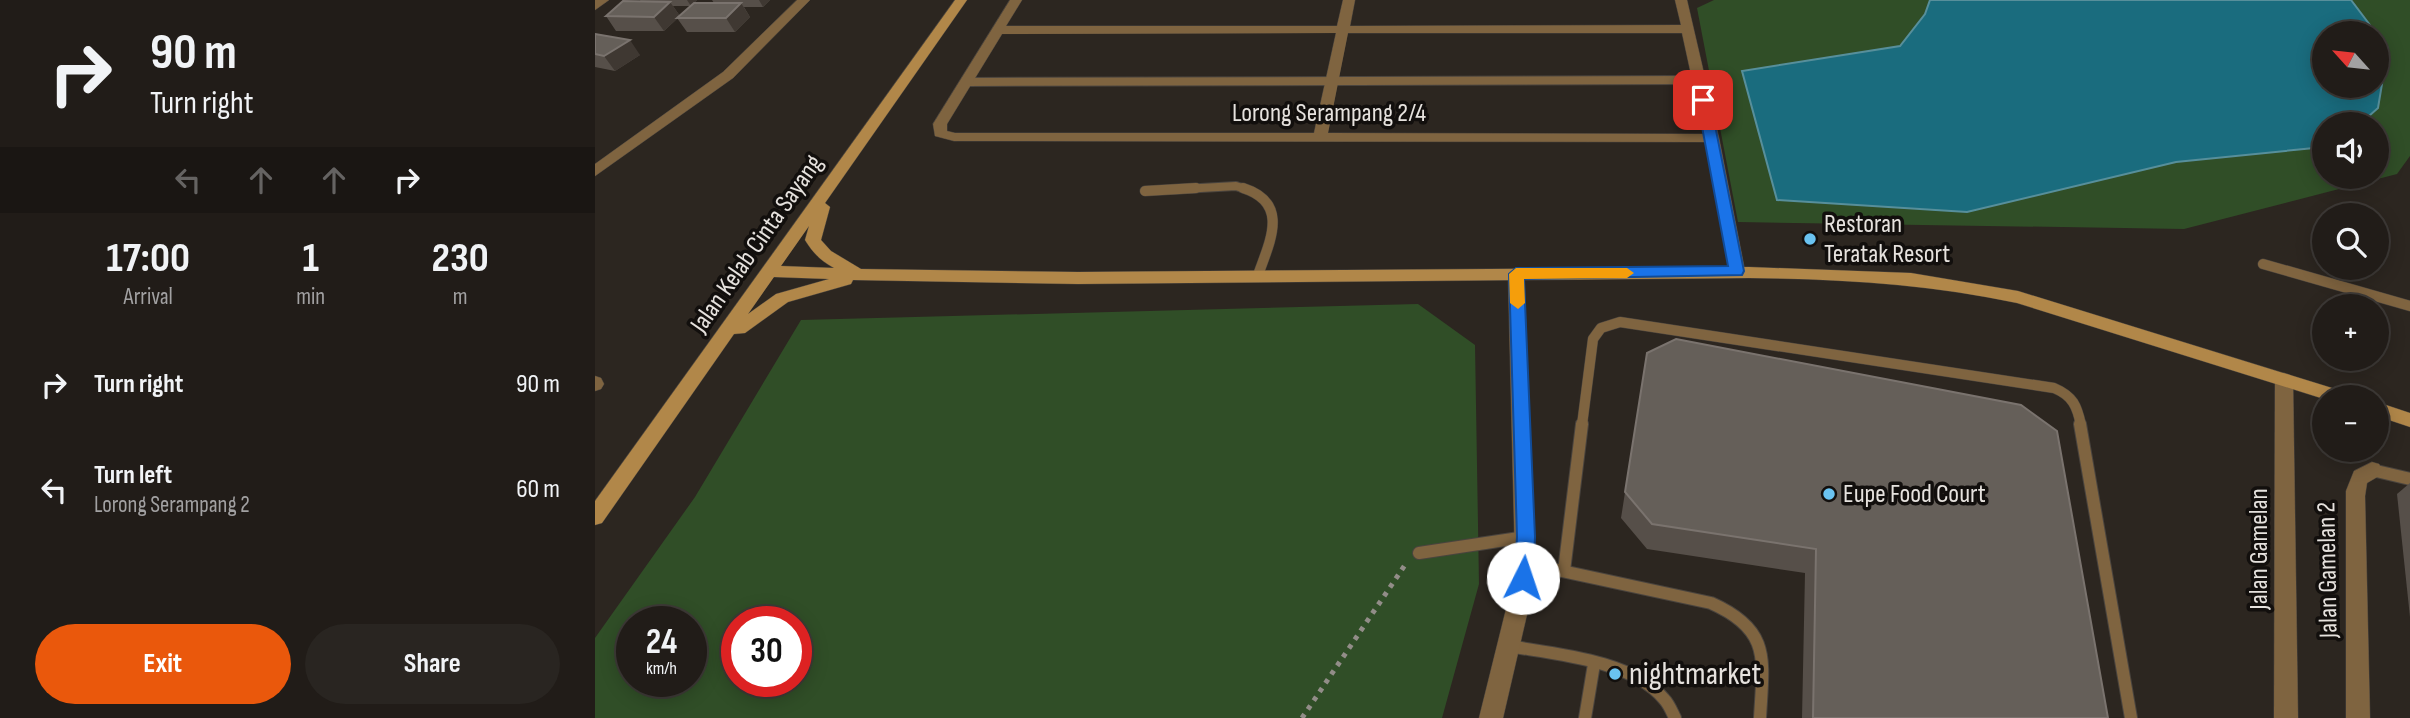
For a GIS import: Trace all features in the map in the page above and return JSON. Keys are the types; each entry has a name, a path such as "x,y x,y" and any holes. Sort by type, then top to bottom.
{"main road":[{"name":"Jalan Kelab Cinta Sayang","path":"595,517 709,360 961,0"},
{"path":"828,187 813,240 817,249 829,259 862,275"},
{"path":"772,271 862,275 1737,271 1905,277 1981,288 2054,308 2312,389"},
{"path":"709,360 741,327 782,298 862,275"},
{"path":"2389,413 2410,420"}],"street":[{"path":"595,6 603,0"},
{"path":"595,171 728,75 804,0"},
{"path":"967,82 1016,0"},
{"path":"1320,138 1349,0"},
{"path":"1681,0 1712,138 1737,271"},
{"path":"999,30 1688,29"},
{"name":"Lorong Serampang 2/4","path":"967,82 940,124 940,133 945,136 1712,138"},
{"path":"1491,718 1525,563 1516,274"},
{"name":"Jalan Gamelan","path":"2284,380 2286,718"},
{"name":"Jalan Gamelan 2","path":"2358,718 2355,496 2356,482 2361,474 2372,470"}],"lane":[{"path":"967,82 1699,80"},
{"path":"1145,191 1236,186 1263,197 1271,206 1275,218 1258,275"},
{"path":"2263,264 2410,306"},
{"path":"1564,571 1594,335 1603,326 1620,322 2054,388 2066,393 2077,405 2131,718"},
{"name":"Jalan Gamelan 2","path":"2372,470 2410,479"},
{"path":"1419,553 1526,537"},
{"path":"1525,563 1711,603 1732,610 1749,623 1759,641 1762,666 1760,718"},
{"path":"1508,646 1630,674 1653,687 1671,705 1675,718"},
{"path":"1585,718 1594,664"}],"path":[{"path":"1302,718 1404,566 1419,553"}],"green space":[{"path":"1714,0 1930,0 1925,14 1900,46 1742,71 2176,162 2312,148 2312,189 2339,189 2184,229 1738,222 1697,8"},
{"path":"2351,0 2410,0 2410,156 2397,174 2389,176 2389,112 2374,112 2378,108 2380,98 2389,98 2389,21 2367,21"},
{"path":"1418,304 1475,345 1479,584 1442,718 595,718 595,638 616,608 616,697 707,697 707,606 618,606 695,497 801,320"}],"water":[{"path":"1930,0 2351,0 2367,21 2312,21 2312,98 2380,98 2378,108 2374,112 2312,112 2312,148 2176,162 1967,212 1777,200 1742,71 1900,46 1925,14"}],"building":[{"path":"623,1 670,2 654,17 606,16"},
{"path":"694,3 741,3 726,18 677,18"},
{"path":"595,34 630,40 604,56 595,54"},
{"path":"1676,339 2021,405 2057,431 2108,718 1813,718 1816,549 1652,524 1625,492 1647,353"}],"slow traffic":[{"path":"1518,303 1516,274 1627,273"}],"place":[{"name":"Restoran Teratak Resort","path":"1810,239"},
{"name":"Eupe Food Court","path":"1829,494"},
{"name":"nightmarket","path":"1615,674"}],"route":[{"path":"1523,578 1526,537 1516,274 1737,271 1703,100"}]}
